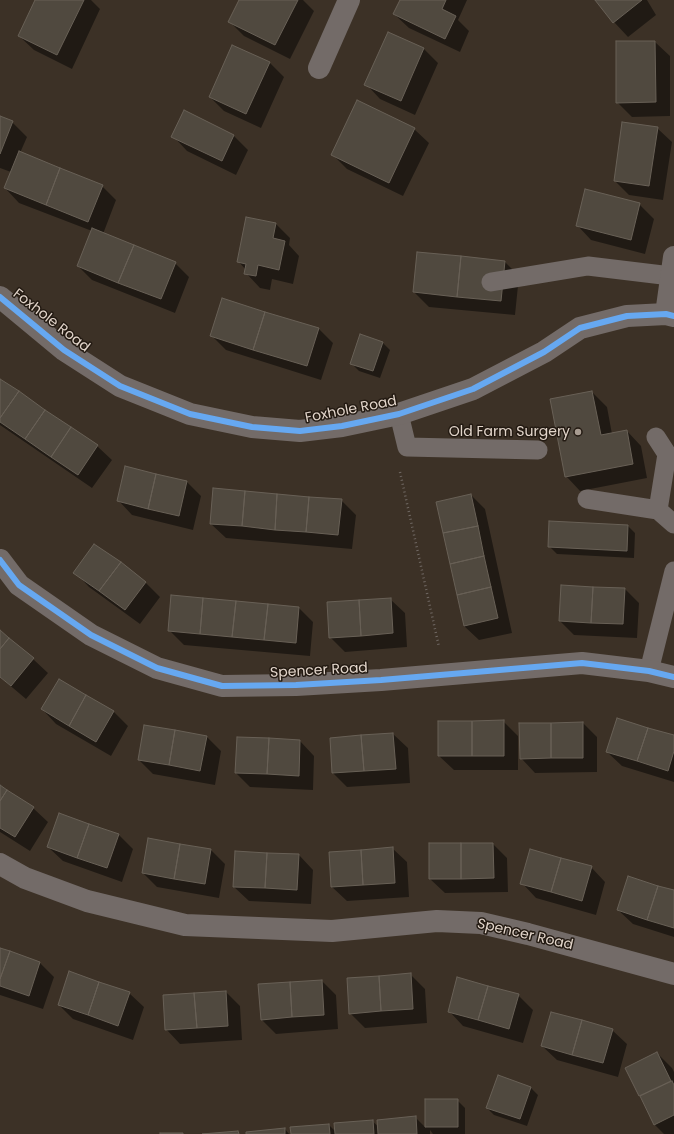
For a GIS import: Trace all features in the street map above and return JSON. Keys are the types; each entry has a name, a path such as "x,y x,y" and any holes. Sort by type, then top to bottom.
{"street":[{"path":"319,68 349,0"},
{"path":"670,315 673,267"},
{"name":"Foxhole Road","path":"0,296 64,350 120,386 190,414 252,427 300,431 342,426 399,414 473,389 544,352 580,328 627,316 670,315"},
{"name":"Spencer Road","path":"0,560 19,585 91,635 157,668 222,686 296,685 373,681 582,663 649,671 674,677"},
{"name":"Spencer Road","path":"0,864 25,878 87,901 185,925 332,931 437,921 481,923 528,934 674,974"}],"lane":[{"path":"491,282 588,266 673,267"},
{"path":"399,414 407,447 538,450"},
{"path":"656,437 667,454 658,510"},
{"path":"587,499 658,510 674,524"},
{"path":"649,671 674,571"}],"path":[{"path":"400,470 437,635"}],"building":[{"path":"35,0 84,0 57,55 18,36"},
{"path":"239,0 298,0 275,45 228,22"},
{"path":"400,0 446,0 442,9 456,16 445,39 393,14"},
{"path":"595,0 642,0 613,23"},
{"path":"388,32 424,48 401,101 364,85"},
{"path":"616,41 655,41 656,102 616,103"},
{"path":"232,45 270,62 246,114 209,97"},
{"path":"357,100 415,128 389,183 331,155"},
{"path":"184,110 234,135 222,161 171,137"},
{"path":"0,116 13,121 0,154"},
{"path":"622,122 658,127 649,186 614,181"},
{"path":"19,151 60,168 46,205 4,188"},
{"path":"60,168 103,185 88,222 46,205"},
{"path":"585,189 640,203 631,240 576,226"},
{"path":"246,217 276,223 273,238 285,241 279,270 258,265 256,276 244,274 246,264 237,262"},
{"path":"92,228 134,245 118,283 77,266"},
{"path":"134,245 176,262 161,299 118,283"},
{"path":"417,252 461,256 457,297 413,292"},
{"path":"461,256 505,261 501,301 457,297"},
{"path":"222,298 265,312 253,350 210,336"},
{"path":"265,312 319,328 307,366 253,350"},
{"path":"360,334 383,342 373,371 350,364"},
{"path":"0,379 19,391 0,418"},
{"path":"19,391 45,410 25,439 0,422 0,418"},
{"name":"Old Farm Surgery","path":"592,391 601,435 627,430 633,464 565,477 550,399"},
{"path":"45,410 71,427 51,457 25,439"},
{"path":"71,427 98,445 78,475 51,457"},
{"path":"125,466 156,474 148,509 117,501"},
{"path":"156,474 187,481 179,516 148,509"},
{"path":"213,488 245,491 242,526 210,524"},
{"path":"245,491 277,494 275,530 242,526"},
{"path":"277,494 309,497 306,532 275,530"},
{"path":"471,494 478,526 443,533 436,502"},
{"path":"309,497 342,499 338,535 306,532"},
{"path":"549,521 628,525 627,551 548,547"},
{"path":"478,526 484,556 450,564 443,533"},
{"path":"94,544 121,562 99,591 73,573"},
{"path":"484,556 491,587 457,595 450,564"},
{"path":"121,562 146,582 125,610 99,591"},
{"path":"561,585 593,587 591,623 559,621"},
{"path":"491,587 498,618 464,626 457,595"},
{"path":"593,587 625,588 623,624 591,623"},
{"path":"171,595 203,598 200,634 168,631"},
{"path":"203,598 236,601 232,637 200,634"},
{"path":"391,598 393,633 361,636 359,600"},
{"path":"359,600 361,636 329,638 327,602"},
{"path":"236,601 268,604 264,640 232,637"},
{"path":"268,604 299,607 296,643 264,640"},
{"path":"0,630 9,638 0,649"},
{"path":"9,638 34,658 11,686 0,677 0,649"},
{"path":"59,679 86,695 69,726 41,709"},
{"path":"86,695 114,711 96,742 69,726"},
{"path":"617,718 648,728 637,761 606,752"},
{"path":"504,720 504,756 472,756 472,721"},
{"path":"438,721 472,721 472,756 438,756"},
{"path":"583,722 583,758 551,758 551,723"},
{"path":"519,723 551,723 551,758 520,759"},
{"path":"144,725 175,730 169,765 138,760"},
{"path":"648,728 674,735 674,751 668,771 637,761"},
{"path":"175,730 207,736 200,771 169,765"},
{"path":"393,733 396,769 364,771 361,735"},
{"path":"361,735 364,771 332,773 330,738"},
{"path":"237,737 269,738 267,774 235,773"},
{"path":"269,738 300,740 299,776 267,774"},
{"path":"0,785 7,790 0,801"},
{"path":"7,790 34,807 15,837 0,828 0,801"},
{"path":"59,813 89,824 77,858 47,847"},
{"path":"89,824 119,834 107,868 77,858"},
{"path":"148,838 180,844 174,879 142,873"},
{"path":"429,843 461,843 461,879 429,879"},
{"path":"461,843 493,843 494,878 461,879"},
{"path":"180,844 211,849 205,884 174,879"},
{"path":"393,847 395,883 363,885 361,850"},
{"path":"530,849 561,858 551,892 520,884"},
{"path":"361,850 363,885 331,887 329,852"},
{"path":"235,851 267,853 265,888 233,887"},
{"path":"267,853 299,854 297,890 265,888"},
{"path":"561,858 592,866 582,901 551,892"},
{"path":"628,876 658,886 647,920 617,910"},
{"path":"658,886 674,890 674,928 647,920"},
{"path":"0,948 10,951 0,979"},
{"path":"10,951 40,962 29,996 0,986 0,979"},
{"path":"69,971 99,982 88,1015 58,1005"},
{"path":"411,973 413,1009 381,1011 379,976"},
{"path":"379,976 381,1011 349,1014 347,978"},
{"path":"457,977 488,986 478,1020 448,1012"},
{"path":"322,980 324,1015 292,1017 290,982"},
{"path":"99,982 130,992 118,1026 88,1015"},
{"path":"290,982 292,1017 261,1020 258,984"},
{"path":"488,986 519,994 509,1029 478,1020"},
{"path":"226,991 228,1026 197,1028 194,993"},
{"path":"194,993 197,1028 165,1030 163,995"},
{"path":"551,1012 582,1020 572,1055 541,1046"},
{"path":"582,1020 613,1029 603,1063 572,1055"},
{"path":"657,1052 671,1081 639,1096 625,1068"},
{"path":"498,1075 531,1087 520,1119 486,1108"},
{"path":"672,1081 674,1085 674,1115 654,1125 640,1096"},
{"path":"425,1099 458,1099 458,1127 425,1127"},
{"path":"416,1116 417,1134 378,1134 377,1120"},
{"path":"373,1120 374,1134 335,1134 334,1123"},
{"path":"329,1124 330,1134 291,1134 290,1127"},
{"path":"285,1128 285,1134 246,1134 246,1132"},
{"path":"238,1131 239,1134 202,1134"},
{"path":"183,1133 183,1134 160,1134"}],"cycle path":[{"path":"0,297 64,350 120,386 190,414 252,427 300,431 342,426 399,414 473,389 544,352 580,328 627,316 666,314 674,316"},
{"path":"0,560 19,585 91,635 157,668 222,686 296,685 381,680 582,663 649,671 674,677"}],"place":[{"name":"Old Farm Surgery","path":"578,432"}]}
